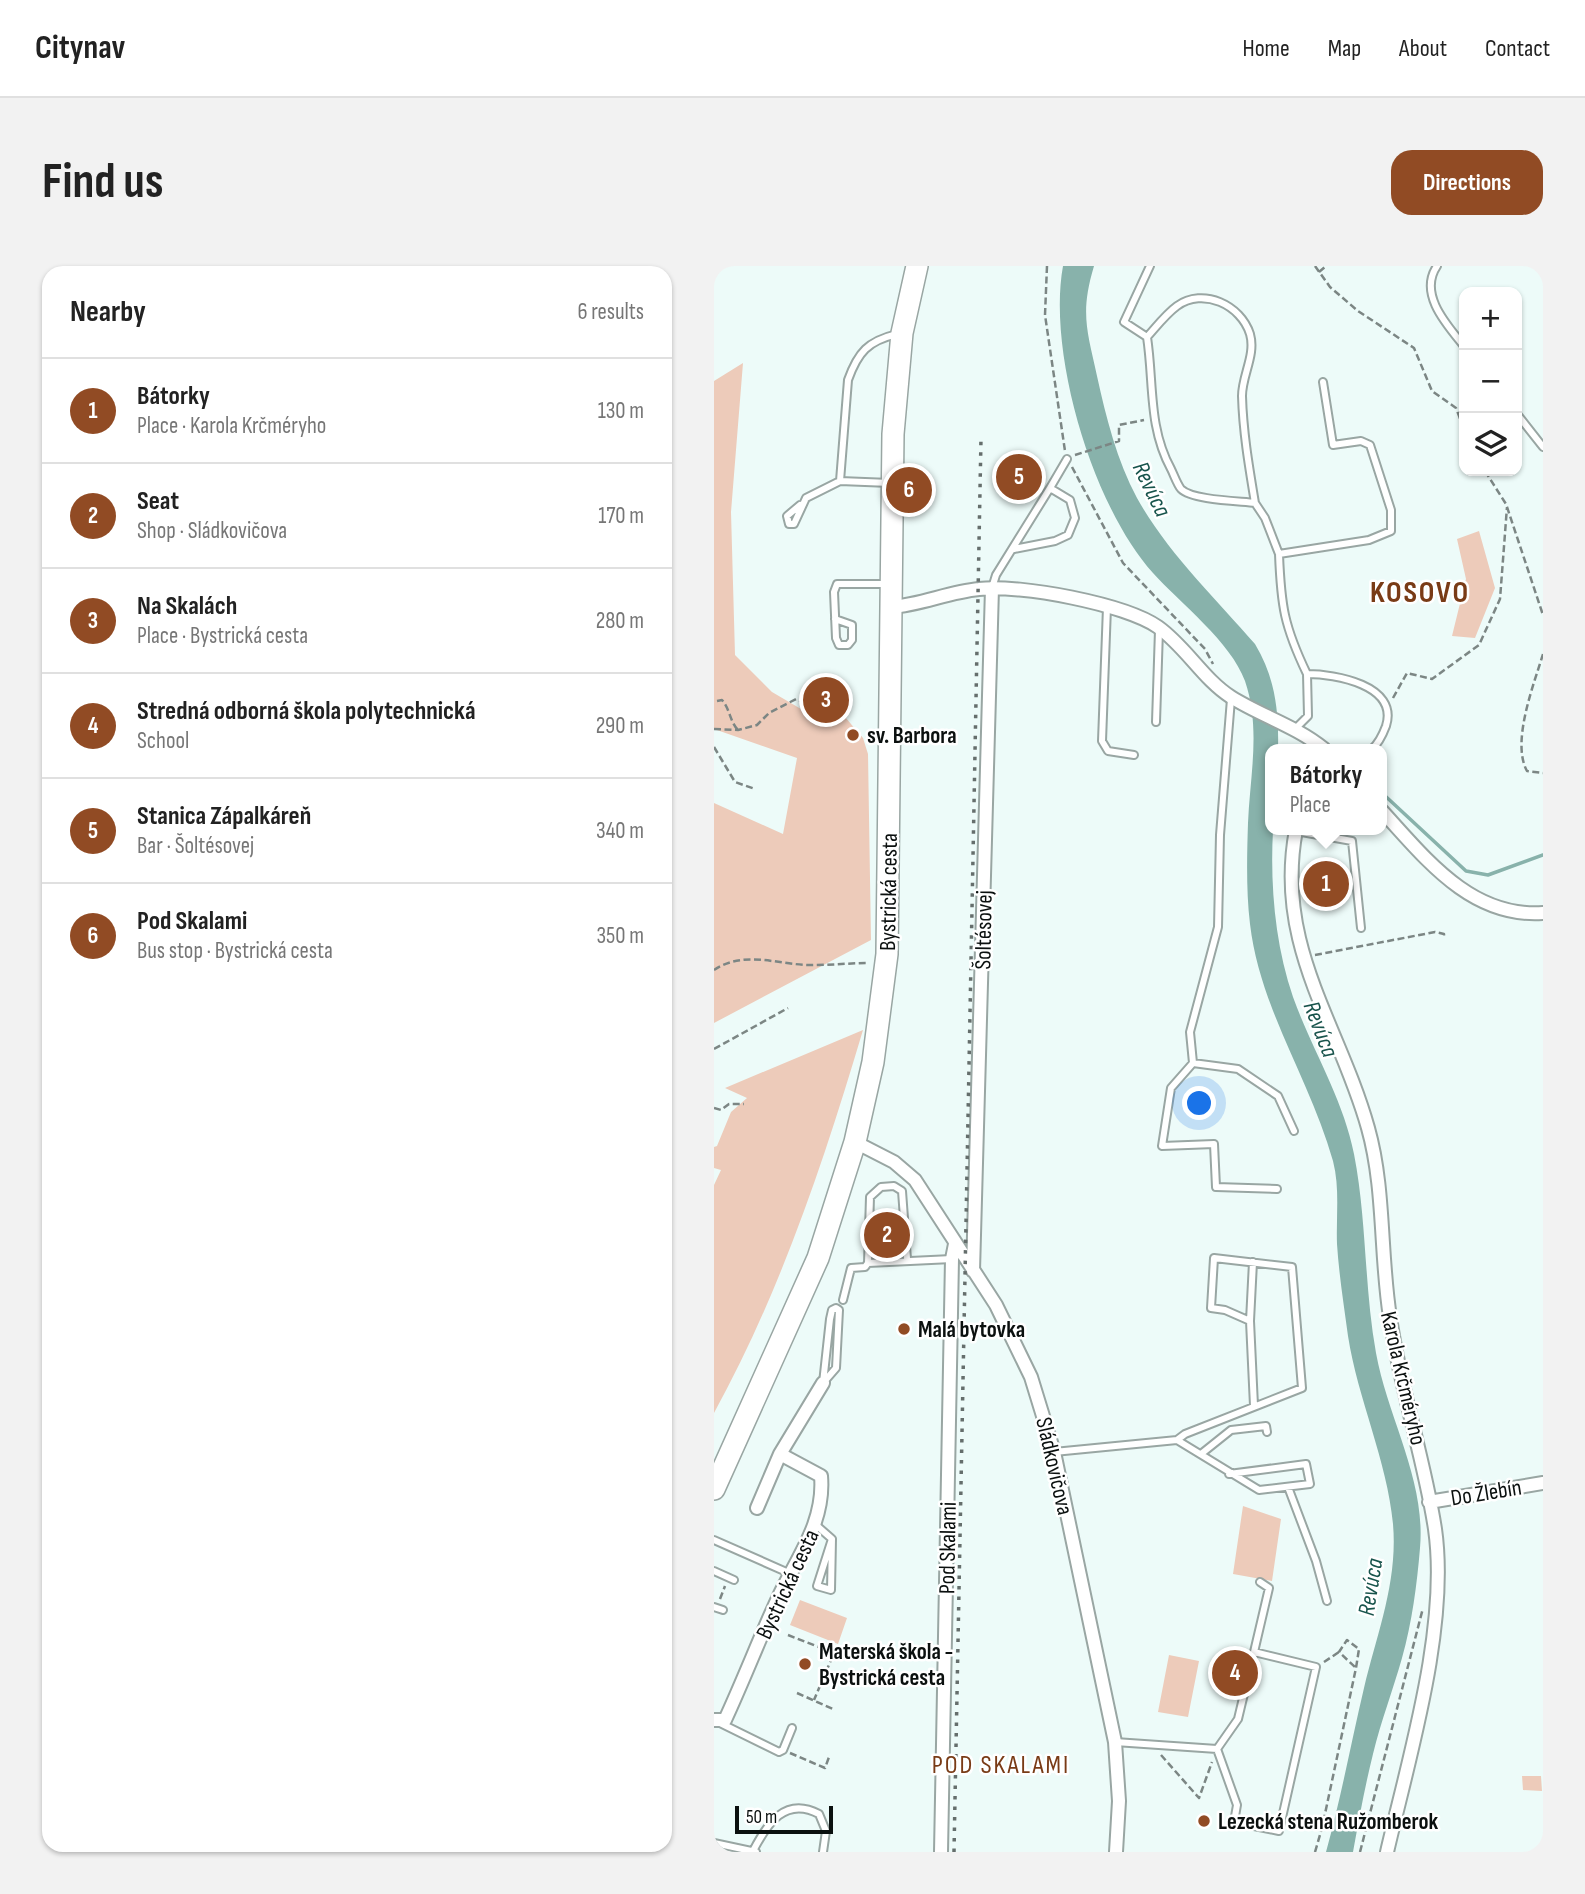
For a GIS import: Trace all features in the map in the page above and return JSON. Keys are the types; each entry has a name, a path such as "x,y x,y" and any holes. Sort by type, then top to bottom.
{"main road":[{"name":"Bystrická cesta","path":"714,1489 818,1258 855,1142 873,1062 887,954 892,483 902,333 917,266"}],"street":[{"path":"891,607 918,605 970,590 992,589 1107,605 1129,612 1159,628 1231,697 1295,729 1317,744"},
{"name":"Šoltésovej","path":"973,1271 992,589"},
{"path":"1387,816 1453,883 1484,904 1516,914 1543,913"},
{"name":"Karola Krčméryho","path":"1295,835 1290,861 1302,959 1368,1129 1396,1358 1413,1418 1435,1531 1437,1582 1431,1642 1387,1852"},
{"name":"Sládkovičova","path":"855,1142 894,1163 915,1180 996,1306 1025,1365 1054,1452 1115,1742 1119,1801 1116,1852"},
{"name":"Pod Skalami","path":"941,1852 952,1259 955,1244"},
{"path":"757,1507 780,1454 823,1383"},
{"name":"Bystrická cesta","path":"715,1721 725,1720 816,1525 823,1497 821,1476 780,1454"},
{"name":"Do Žlebín","path":"1429,1502 1543,1483"}],"lane":[{"path":"1150,266 1124,322 1147,337 1151,359 1150,394 1160,450 1181,489 1196,496 1255,503"},
{"path":"1437,266 1431,275 1431,295 1442,318 1459,340"},
{"path":"1147,337 1178,304 1203,297 1225,304 1241,315 1252,350 1242,393 1255,503 1265,518 1279,554 1281,599 1287,632 1307,674 1308,716 1295,729"},
{"path":"840,481 848,380 853,365 870,343 902,333"},
{"path":"1279,554 1369,540 1391,531 1391,510 1370,445 1362,441 1333,445 1323,382"},
{"path":"1522,420 1543,447"},
{"path":"992,589 996,575 1067,459"},
{"path":"800,505 806,498 840,481 892,483"},
{"path":"1014,549 1055,541 1068,535 1074,518 1070,500 1050,488"},
{"path":"835,619 834,592 837,584 891,584"},
{"path":"1107,605 1102,741 1108,751 1134,755"},
{"path":"1156,722 1159,628"},
{"path":"1307,674 1343,677 1381,695 1388,719 1375,744"},
{"path":"1231,697 1220,835 1218,927 1190,1032 1193,1063 1171,1088 1162,1146 1214,1144 1216,1187 1277,1189"},
{"path":"1321,835 1352,841 1361,928"},
{"path":"1193,1063 1238,1069 1278,1096 1294,1131"},
{"path":"843,1300 851,1268 865,1267 868,1263 870,1198 875,1190 888,1186 902,1191 907,1259"},
{"path":"1054,1452 1177,1440 1302,1388 1292,1266 1214,1258 1212,1308 1225,1310 1250,1321"},
{"path":"868,1263 900,1263 907,1259 952,1259"},
{"path":"1253,1262 1250,1321 1254,1406"},
{"path":"836,1308 839,1310 836,1368 823,1383 830,1319 836,1308"},
{"path":"1201,1454 1231,1430 1266,1426 1267,1432"},
{"path":"1177,1440 1229,1474 1259,1490 1310,1484 1306,1464 1229,1474"},
{"path":"1288,1486 1316,1560 1328,1601"},
{"path":"816,1525 832,1539"},
{"path":"832,1539 831,1565 831,1590 817,1586 832,1539"},
{"path":"714,1540 791,1574"},
{"path":"714,1571 734,1580"},
{"path":"1217,1749 1238,1719 1269,1588 1260,1582"},
{"path":"714,1607 723,1610"},
{"path":"1217,1749 1237,1805 1234,1822 1279,1830 1316,1667 1254,1652"},
{"path":"715,1721 766,1747 783,1751 792,1728"},
{"path":"1115,1742 1149,1742 1217,1749"},
{"path":"714,1843 754,1851 766,1827 779,1813 798,1808 819,1814 826,1831 823,1852"}],"path":[{"path":"1047,266 1045,315 1067,459 1123,563 1213,659 1208,676"},
{"path":"1315,266 1330,287 1358,311 1414,348 1432,391 1456,408 1459,416"},
{"path":"1319,272 1326,266"},
{"path":"1076,455 1119,440 1119,425 1154,417"},
{"path":"1488,476 1507,507 1543,615"},
{"path":"1389,705 1407,673 1432,679 1479,645 1500,599 1507,507"},
{"path":"1543,654 1527,710 1521,760 1527,771 1543,773"},
{"path":"714,729 738,730 762,723 769,713 796,699 821,707 827,705 827,701"},
{"path":"717,701 722,700 728,706 734,726 738,730"},
{"path":"714,747 736,782 755,789"},
{"path":"1302,959 1435,932 1441,932 1444,939"},
{"path":"714,970 759,958 813,966 874,963"},
{"path":"714,1049 788,1007"},
{"path":"714,1108 721,1110 729,1104 744,1104"},
{"path":"1360,1852 1422,1609 1430,1584 1437,1582"},
{"path":"788,1635 834,1653 814,1700"},
{"path":"1315,1852 1359,1649 1347,1640 1339,1653 1316,1667"},
{"path":"1339,1653 1356,1668"},
{"path":"797,1693 833,1709"},
{"path":"1149,1742 1199,1798 1217,1749"},
{"path":"783,1751 825,1768 829,1757"}],"shaded area":[{"path":"1063,266 1094,266 1087,297 1086,321 1108,423 1130,484 1162,537 1255,644 1267,669 1274,695 1278,744 1265,744 1265,835 1273,835 1273,893 1278,935 1293,997 1349,1133 1358,1179 1376,1353 1412,1474 1420,1523 1420,1548 1409,1631 1373,1754 1353,1852 1326,1852 1389,1587 1394,1545 1393,1524 1385,1477 1358,1383 1348,1336 1338,1256 1337,1192 1333,1161 1312,1101 1275,1015 1255,955 1247,886 1254,734 1250,699 1245,681 1229,652 1153,573 1131,544 1111,509 1094,470 1069,384 1062,341 1060,301"},
{"path":"743,363 731,512 735,655 772,692 801,709 839,710 863,738 868,754 871,940 714,1023 714,803 783,834 797,758 714,729 714,381"},
{"path":"1479,531 1495,588 1475,638 1452,636 1466,579 1457,539"},
{"path":"863,1030 799,1226 760,1321 714,1413 714,1185 721,1170 714,1168 714,1147 717,1146 731,1112 747,1098 725,1088"},
{"path":"1243,1506 1281,1519 1272,1581 1233,1574"},
{"path":"800,1600 847,1618 838,1644 790,1625"},
{"path":"1169,1655 1199,1661 1188,1717 1158,1712"},
{"path":"1522,1776 1541,1776 1542,1791 1523,1790"}],"waterway":[{"path":"1387,798 1466,871 1488,875 1543,855"}],"railway":[{"path":"954,1852 981,438"}],"place":[{"name":"Stanica Zápalkáreň","path":"1019,477"},
{"name":"Pod Skalami","path":"909,490"},
{"name":"Na Skalách","path":"826,700"},
{"name":"sv. Barbora","path":"853,735"},
{"name":"Bátorky","path":"1326,884"},
{"name":"Seat","path":"887,1235"},
{"name":"Malá bytovka","path":"904,1329"},
{"name":"Materská škola - Bystrická cesta","path":"805,1664"},
{"name":"Stredná odborná škola polytechnická","path":"1235,1673"},
{"name":"Lezecká stena Ružomberok","path":"1204,1821"}],"district":[{"name":"KOSOVO","path":"1420,592"},
{"name":"POD SKALAMI","path":"1001,1764"}],"water label":[{"name":"Revúca","path":"1152,489"},
{"name":"Revúca","path":"1321,1029"},
{"name":"Revúca","path":"1370,1587"}]}
